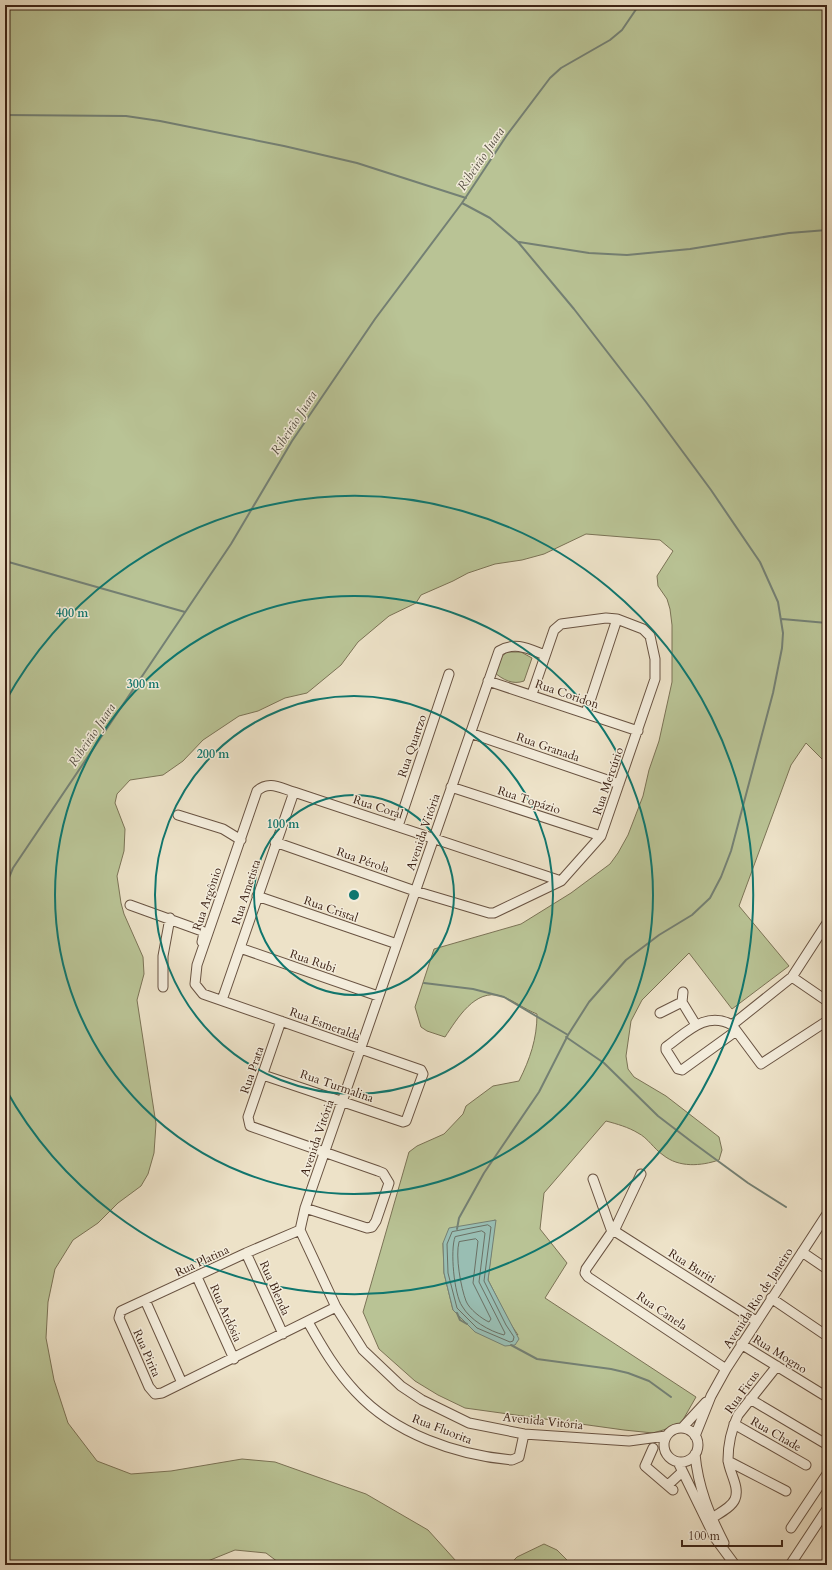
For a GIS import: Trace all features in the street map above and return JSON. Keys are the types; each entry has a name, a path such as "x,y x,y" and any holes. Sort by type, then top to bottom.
{"street":[{"path":"532,694 545,655 557,626 561,624 606,618 617,619 586,713"},
{"name":"Rua Mercúrio","path":"489,913 517,902 561,881 601,836 655,679 655,659 647,631 617,619"},
{"name":"Avenida Vitória","path":"545,655 521,646 513,645 499,651 342,1100 300,1230 336,1308 363,1350 401,1386 448,1414 469,1423 524,1434 629,1441 666,1436"},
{"name":"Rua Quartzo","path":"398,826 449,674"},
{"name":"Rua Coridon","path":"488,681 532,694 638,731"},
{"name":"Rua Granada","path":"470,733 618,784"},
{"name":"Rua Coral","path":"257,792 268,784 561,881"},
{"name":"Rua Topázio","path":"450,788 601,836"},
{"name":"Rua Argônio","path":"222,1000 203,994 195,984 197,965 257,792"},
{"name":"Rua Ametista","path":"222,1000 275,842 294,792"},
{"path":"178,815 223,829 241,840"},
{"name":"Rua Pérola","path":"275,842 415,891 489,913"},
{"name":"Rua Cristal","path":"257,896 397,944"},
{"path":"130,905 170,918 203,932 197,965"},
{"path":"163,987 163,956 170,918"},
{"path":"825,929 792,977 734,1028 682,1070 678,1069 666,1050 666,1047 705,1020 726,1022 734,1028 759,1064 761,1064 827,1021"},
{"name":"Rua Rubi","path":"240,948 378,996"},
{"path":"792,977 827,1001"},
{"path":"683,992 682,1002 696,1025"},
{"name":"Rua Esmeralda","path":"222,1000 420,1070 423,1073 423,1077 407,1119 403,1122"},
{"path":"660,1014 682,1002"},
{"name":"Rua Prata","path":"281,1021 248,1118 250,1126 324,1153"},
{"name":"Rua Turmalina","path":"263,1074 403,1122"},
{"path":"306,1208 367,1228 374,1226 387,1190 388,1180 383,1173 324,1153"},
{"path":"614,1232 641,1174"},
{"path":"593,1179 614,1232"},
{"name":"Avenida Rio de Janeiro","path":"695,1436 711,1396 726,1369 827,1214"},
{"name":"Rua Platina","path":"119,1318 121,1311 246,1253 300,1230"},
{"name":"Rua Canela","path":"614,1232 586,1269 585,1273 726,1369"},
{"name":"Rua Buriti","path":"614,1232 756,1321"},
{"path":"802,1252 827,1269"},
{"name":"Rua Blenda","path":"246,1253 283,1334"},
{"name":"Rua Ardósia","path":"197,1276 234,1359"},
{"path":"771,1298 827,1336"},
{"path":"145,1300 182,1383 336,1308"},
{"name":"Rua Pirita","path":"119,1318 152,1392 157,1395 182,1383"},
{"name":"Rua Fluorita","path":"308,1322 326,1354 356,1393 373,1408 400,1426 419,1436 461,1451 512,1460 519,1457 524,1434"},
{"name":"Rua Mogno","path":"741,1344 827,1397"},
{"name":"Rua Ficus","path":"712,1518 732,1504 736,1498 736,1492 728,1461 734,1424 750,1399 777,1366"},
{"name":"Avenida Rio de Janeiro","path":"682,1428 711,1396"},
{"path":"750,1399 826,1444"},
{"name":"Rua Chade","path":"734,1424 806,1465"},
{"path":"695,1454 688,1461 678,1462 670,1458 665,1451 664,1444 666,1436 673,1430 682,1428 690,1430 695,1436 698,1445 695,1454 698,1480 712,1518 734,1565"},
{"name":"Avenida Vitória","path":"629,1441 665,1451"},
{"path":"653,1448 645,1466 670,1487 682,1472"},
{"path":"728,1461 786,1491"},
{"path":"678,1462 715,1538 734,1565"},
{"path":"791,1528 827,1474"},
{"path":"790,1565 827,1509"}],"green space":[{"path":"5,5 827,5 827,764 806,743 791,765 739,906 789,966 732,1009 689,953 642,1000 631,1021 626,1056 628,1069 634,1077 666,1096 719,1137 722,1150 719,1160 705,1164 690,1165 676,1162 660,1153 638,1133 626,1127 606,1121 544,1193 540,1229 567,1263 545,1298 696,1397 680,1425 653,1433 465,1408 438,1395 415,1381 379,1349 363,1312 409,1152 417,1146 444,1134 463,1114 466,1106 493,1086 519,1081 530,1057 536,1032 537,1014 501,996 492,995 483,996 468,1007 461,1014 445,1037 427,1031 421,1027 415,1007 434,949 521,924 571,893 610,864 628,835 643,796 649,770 659,741 672,682 672,625 667,599 658,586 657,576 673,551 660,540 586,534 544,554 522,560 495,564 468,573 421,595 416,603 389,616 358,642 341,665 307,693 285,698 258,711 239,716 203,740 183,761 163,775 130,780 117,794 115,803 125,829 124,851 117,876 121,903 124,914 143,957 144,974 137,1000 156,1124 154,1153 148,1174 141,1186 118,1203 98,1223 73,1240 55,1269 48,1302 46,1338 54,1380 68,1423 97,1461 131,1474 171,1471 242,1459 275,1462 366,1494 428,1530 456,1561 462,1565 282,1565 266,1553 235,1550 198,1565 5,1565","holes":["495,1220 488,1280 510,1323 518,1335 453,1310 444,1273 443,1243"]},
{"path":"507,652 521,652 532,658 524,681 508,681 494,672 495,662"},
{"path":"544,1544 557,1550 572,1565 509,1565 517,1557"}],"water":[{"path":"496,1220 488,1280 519,1339 515,1345 505,1346 475,1332 453,1310 444,1273 443,1243 449,1228"}],"waterway":[{"name":"Ribeirão Juara","path":"5,887 13,868 231,544 292,441 375,319 462,203 507,135 550,78 561,68 610,40 622,30 639,5"},
{"path":"5,115 126,116 160,121 284,146 357,163 466,198"},
{"path":"457,1229 459,1218 484,1173 539,1092 568,1035 589,1002 626,960 659,935 692,915 710,898 721,877 731,851 773,693 782,648 783,633 778,602 760,562 711,490 646,402 574,309 518,242 490,218 462,203"},
{"path":"519,242 589,253 627,255 690,249 789,233 827,230"},
{"path":"5,561 185,612"},
{"path":"782,619 827,623"},
{"path":"424,983 473,989 504,997 568,1035"},
{"path":"566,1037 604,1063 658,1116 748,1183 786,1207"},
{"path":"457,1313 460,1320 467,1324"},
{"path":"511,1345 537,1359 611,1369 628,1373 649,1381 671,1397"}]}
